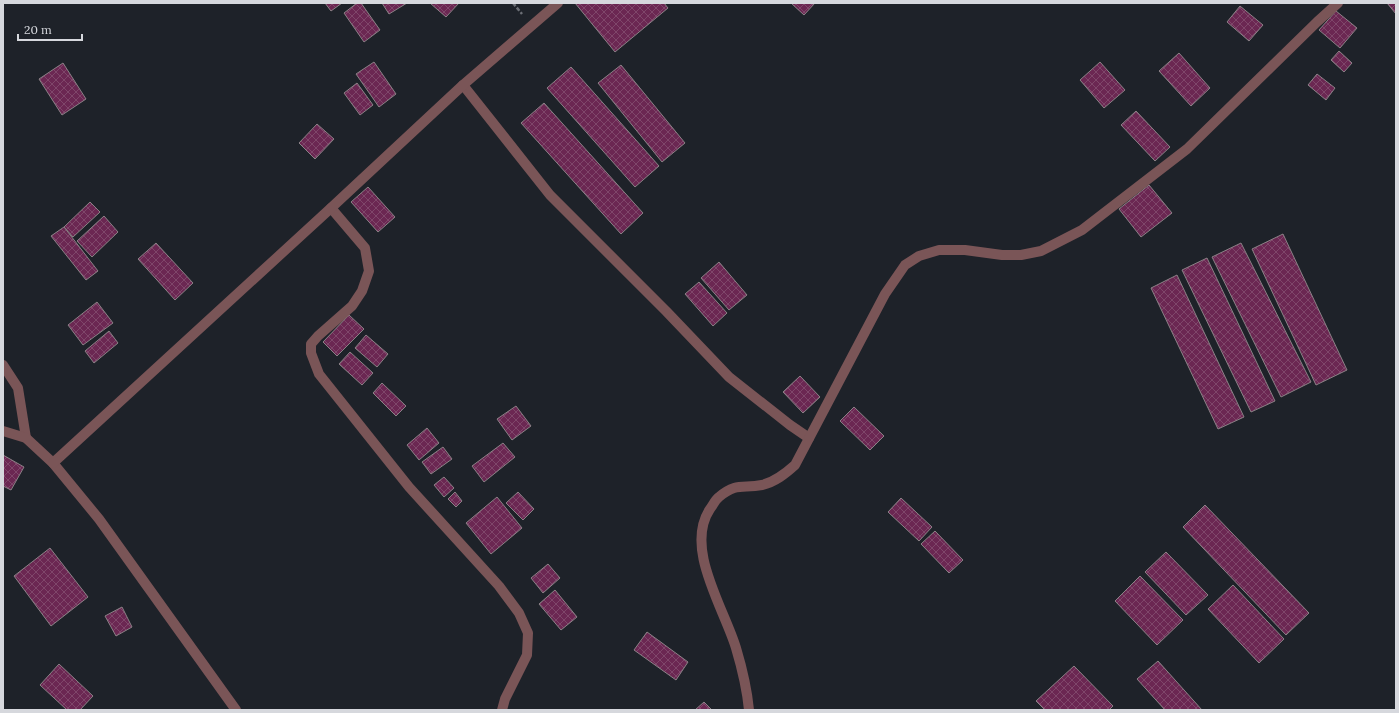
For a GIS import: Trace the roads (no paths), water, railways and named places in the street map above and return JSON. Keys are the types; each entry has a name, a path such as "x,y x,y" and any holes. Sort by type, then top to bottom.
{"street":[{"path":"53,463 463,85 558,3"},
{"path":"748,710 748,696 735,647 710,583 701,547 702,531 706,516 718,497 736,486 762,485 780,478 795,465 886,294 905,266 919,256 939,250 965,250 1002,255 1034,253 1041,251 1082,230 1187,149 1338,3"},
{"path":"463,85 550,195 666,311 729,377 809,438"},
{"path":"331,208 365,248 369,271 362,291 352,306 311,344 311,353 319,374 409,487 499,586 519,613 528,633 527,655 505,699 502,710"},
{"path":"3,366 18,388 26,438"},
{"path":"3,431 26,438 53,463 99,519 236,710"}]}
